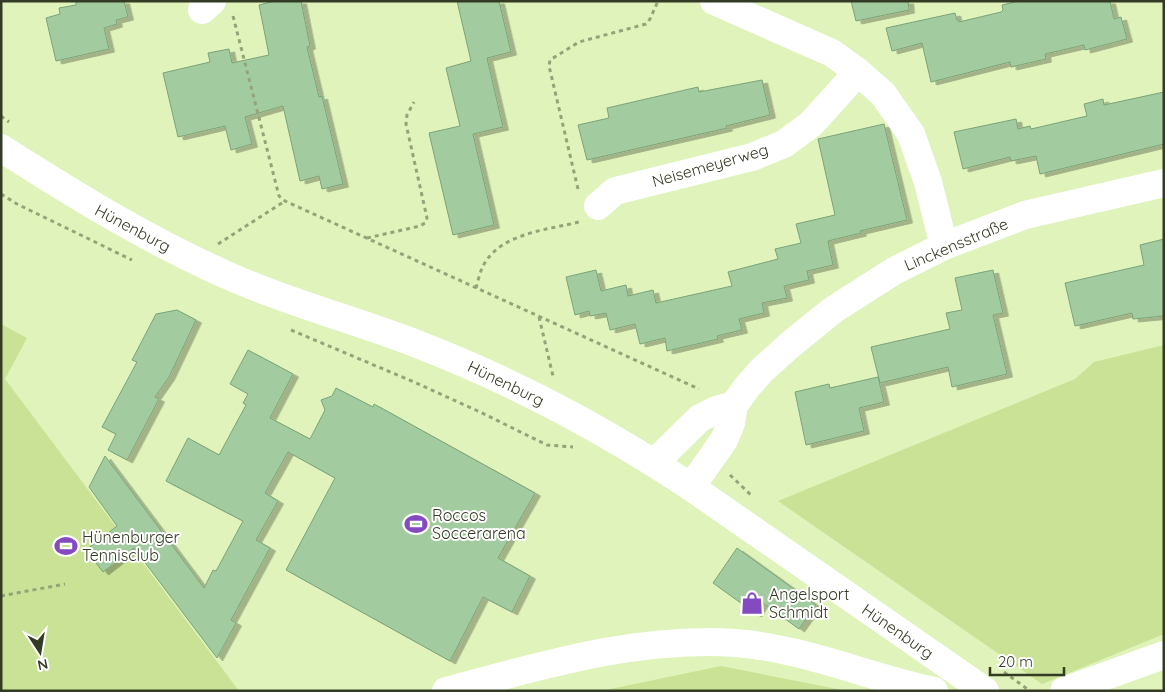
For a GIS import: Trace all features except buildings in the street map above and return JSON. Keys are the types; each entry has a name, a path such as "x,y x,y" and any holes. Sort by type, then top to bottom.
{"street":[{"path":"714,1 832,53 883,94 911,134 928,182 944,246"},
{"name":"Neisemeyerweg","path":"598,206 615,191 752,157 784,144 811,124 858,72"},
{"name":"Hünenburg","path":"1,148 99,210 193,260 265,291 416,343 484,371 571,415 654,463 691,487 973,689"},
{"name":"Linckensstraße","path":"691,487 724,440 731,423 734,404 762,370 833,310 894,271 944,246 1026,215 1164,183"},
{"path":"654,463 700,418 734,404"},
{"path":"446,691 565,661 641,646 696,642 737,643 788,652 934,691"},
{"path":"1064,691 1164,655"}],"path":[{"path":"476,288 483,266 500,246 512,239 586,220 598,206 581,195 576,183 549,66 550,60 579,42 646,24 658,1"},
{"path":"215,7 277,192 285,201 734,404"},
{"path":"366,239 420,226 425,223 427,218 406,124 407,115 414,102"},
{"path":"1,194 134,261"},
{"path":"218,244 285,201"},
{"path":"539,316 554,381"},
{"path":"285,328 414,382 547,445 578,446"},
{"path":"1,596 65,584"}],"green space":[{"name":"Hünenburger Tennisclub","path":"1,324 27,338 5,379 239,691 1,691"},
{"path":"1164,345 1164,634 1042,684 778,501 1075,379 1094,362"},
{"path":"721,666 847,691 601,691"}],"place":[{"name":"Roccos Soccerarena","path":"416,524"},
{"name":"Hünenburger Tennisclub","path":"66,546"},
{"name":"Angelsport Schmidt","path":"752,603"}]}
